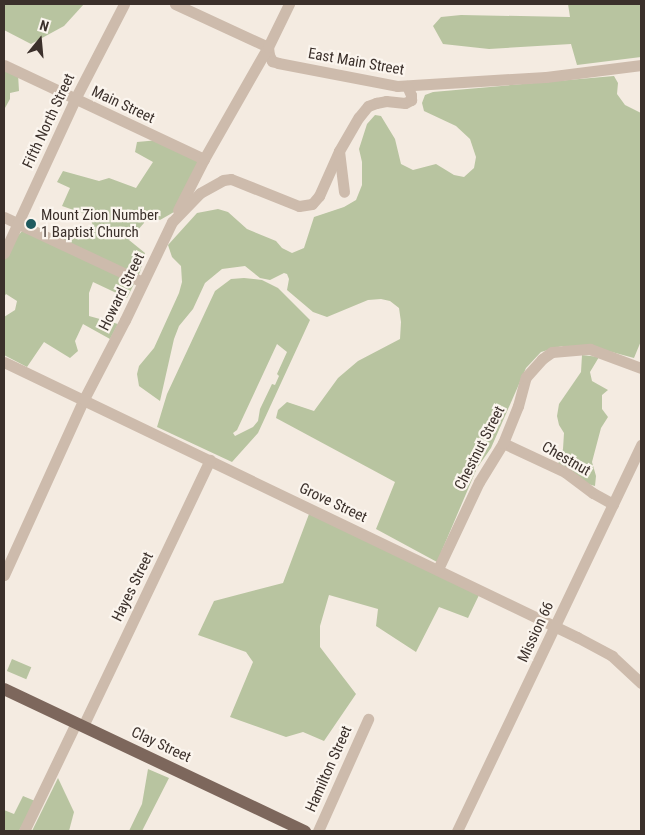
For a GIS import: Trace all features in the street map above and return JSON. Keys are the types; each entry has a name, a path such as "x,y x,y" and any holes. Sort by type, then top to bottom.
{"main road":[{"name":"Clay Street","path":"4,689 305,831"}],"street":[{"name":"Fifth North Street","path":"4,253 75,99 124,4"},
{"name":"East Main Street","path":"175,4 268,47 272,61 408,86 598,72 641,65"},
{"path":"172,222 204,159 268,47 289,4"},
{"name":"Main Street","path":"4,65 204,159"},
{"name":"Howard Street","path":"4,574 84,399 172,222 200,193 223,180 231,179 299,206 312,204 319,196 339,151 368,106 386,101 405,103 411,100 408,86"},
{"path":"339,151 344,192"},
{"path":"4,217 143,282"},
{"name":"Chestnut Street","path":"438,569 479,482 502,443 518,406 526,377 542,358 552,352 590,349 641,368"},
{"name":"Grove Street","path":"4,362 596,646 639,675"},
{"name":"Chestnut","path":"502,443 565,472 593,493 613,504"},
{"name":"Mission 66","path":"458,831 641,445"},
{"name":"Hayes Street","path":"24,831 210,460"},
{"path":"4,545 15,550"},
{"name":"Hamilton Street","path":"318,831 368,719"}],"green space":[{"path":"4,4 84,4 64,26 31,44 4,30"},
{"path":"568,4 641,4 641,57 577,65 571,44 489,49 443,44 433,26 441,17 461,15 570,17"},
{"path":"4,67 18,74 19,91 10,93 10,99 5,108"},
{"path":"614,76 618,83 617,94 625,105 641,113 641,341 634,358 597,348 562,346 541,352 526,368 491,448 477,468 437,562 376,529 395,482 276,418 278,410 287,402 314,411 338,378 358,361 400,339 401,322 399,308 390,301 381,299 368,300 327,317 313,312 287,290 289,279 287,274 284,273 270,280 260,278 245,266 222,269 205,283 193,309 179,326 174,339 160,401 139,386 137,374 139,366 154,348 179,293 182,282 181,266 172,257 168,245 197,213 218,209 228,212 247,229 276,241 282,248 292,253 304,248 314,217 344,207 356,200 362,185 362,162 359,149 367,124 375,115 381,116 395,139 401,164 413,170 436,164 454,175 464,177 474,168 476,157 470,139 456,126 424,111 422,103 425,95 433,92"},
{"path":"159,140 199,160 174,212 160,220 145,214 144,223 129,240 145,253 140,272 127,298 93,282 89,293 89,316 118,324 110,339 83,324 75,341 78,351 70,358 44,342 27,367 4,355 4,317 15,310 17,301 6,294 4,297 4,251 23,230 72,240 93,225 88,215 62,206 70,188 57,182 63,171 99,181 109,178 136,188 153,162 135,152 137,142"},
{"path":"231,279 262,280 278,288 310,320 258,433 232,462 157,427 167,394 215,291","holes":["277,344 287,352 277,374 279,376 275,385 272,384 260,409 258,421 253,427 235,436 233,433 237,430"]},
{"path":"582,355 599,357 590,372 592,381 608,390 602,395 602,409 608,417 601,428 592,462 596,476 595,486 588,484 558,464 563,449 564,433 559,425 557,416 559,404 581,372"},
{"path":"309,514 480,593 468,618 439,607 416,652 376,626 378,609 329,595 320,626 320,647 356,694 324,741 303,732 286,737 230,717 253,662 246,652 198,635 214,601 283,583"},
{"path":"12,659 31,667 26,679 7,671"},
{"path":"148,769 169,778 142,831 129,831 142,804"},
{"path":"58,778 74,812 69,831 32,831"},
{"path":"23,796 35,801 19,831 4,831 4,810 14,814"}],"place":[{"name":"Mount Zion Number 1 Baptist Church","path":"31,224"}]}
